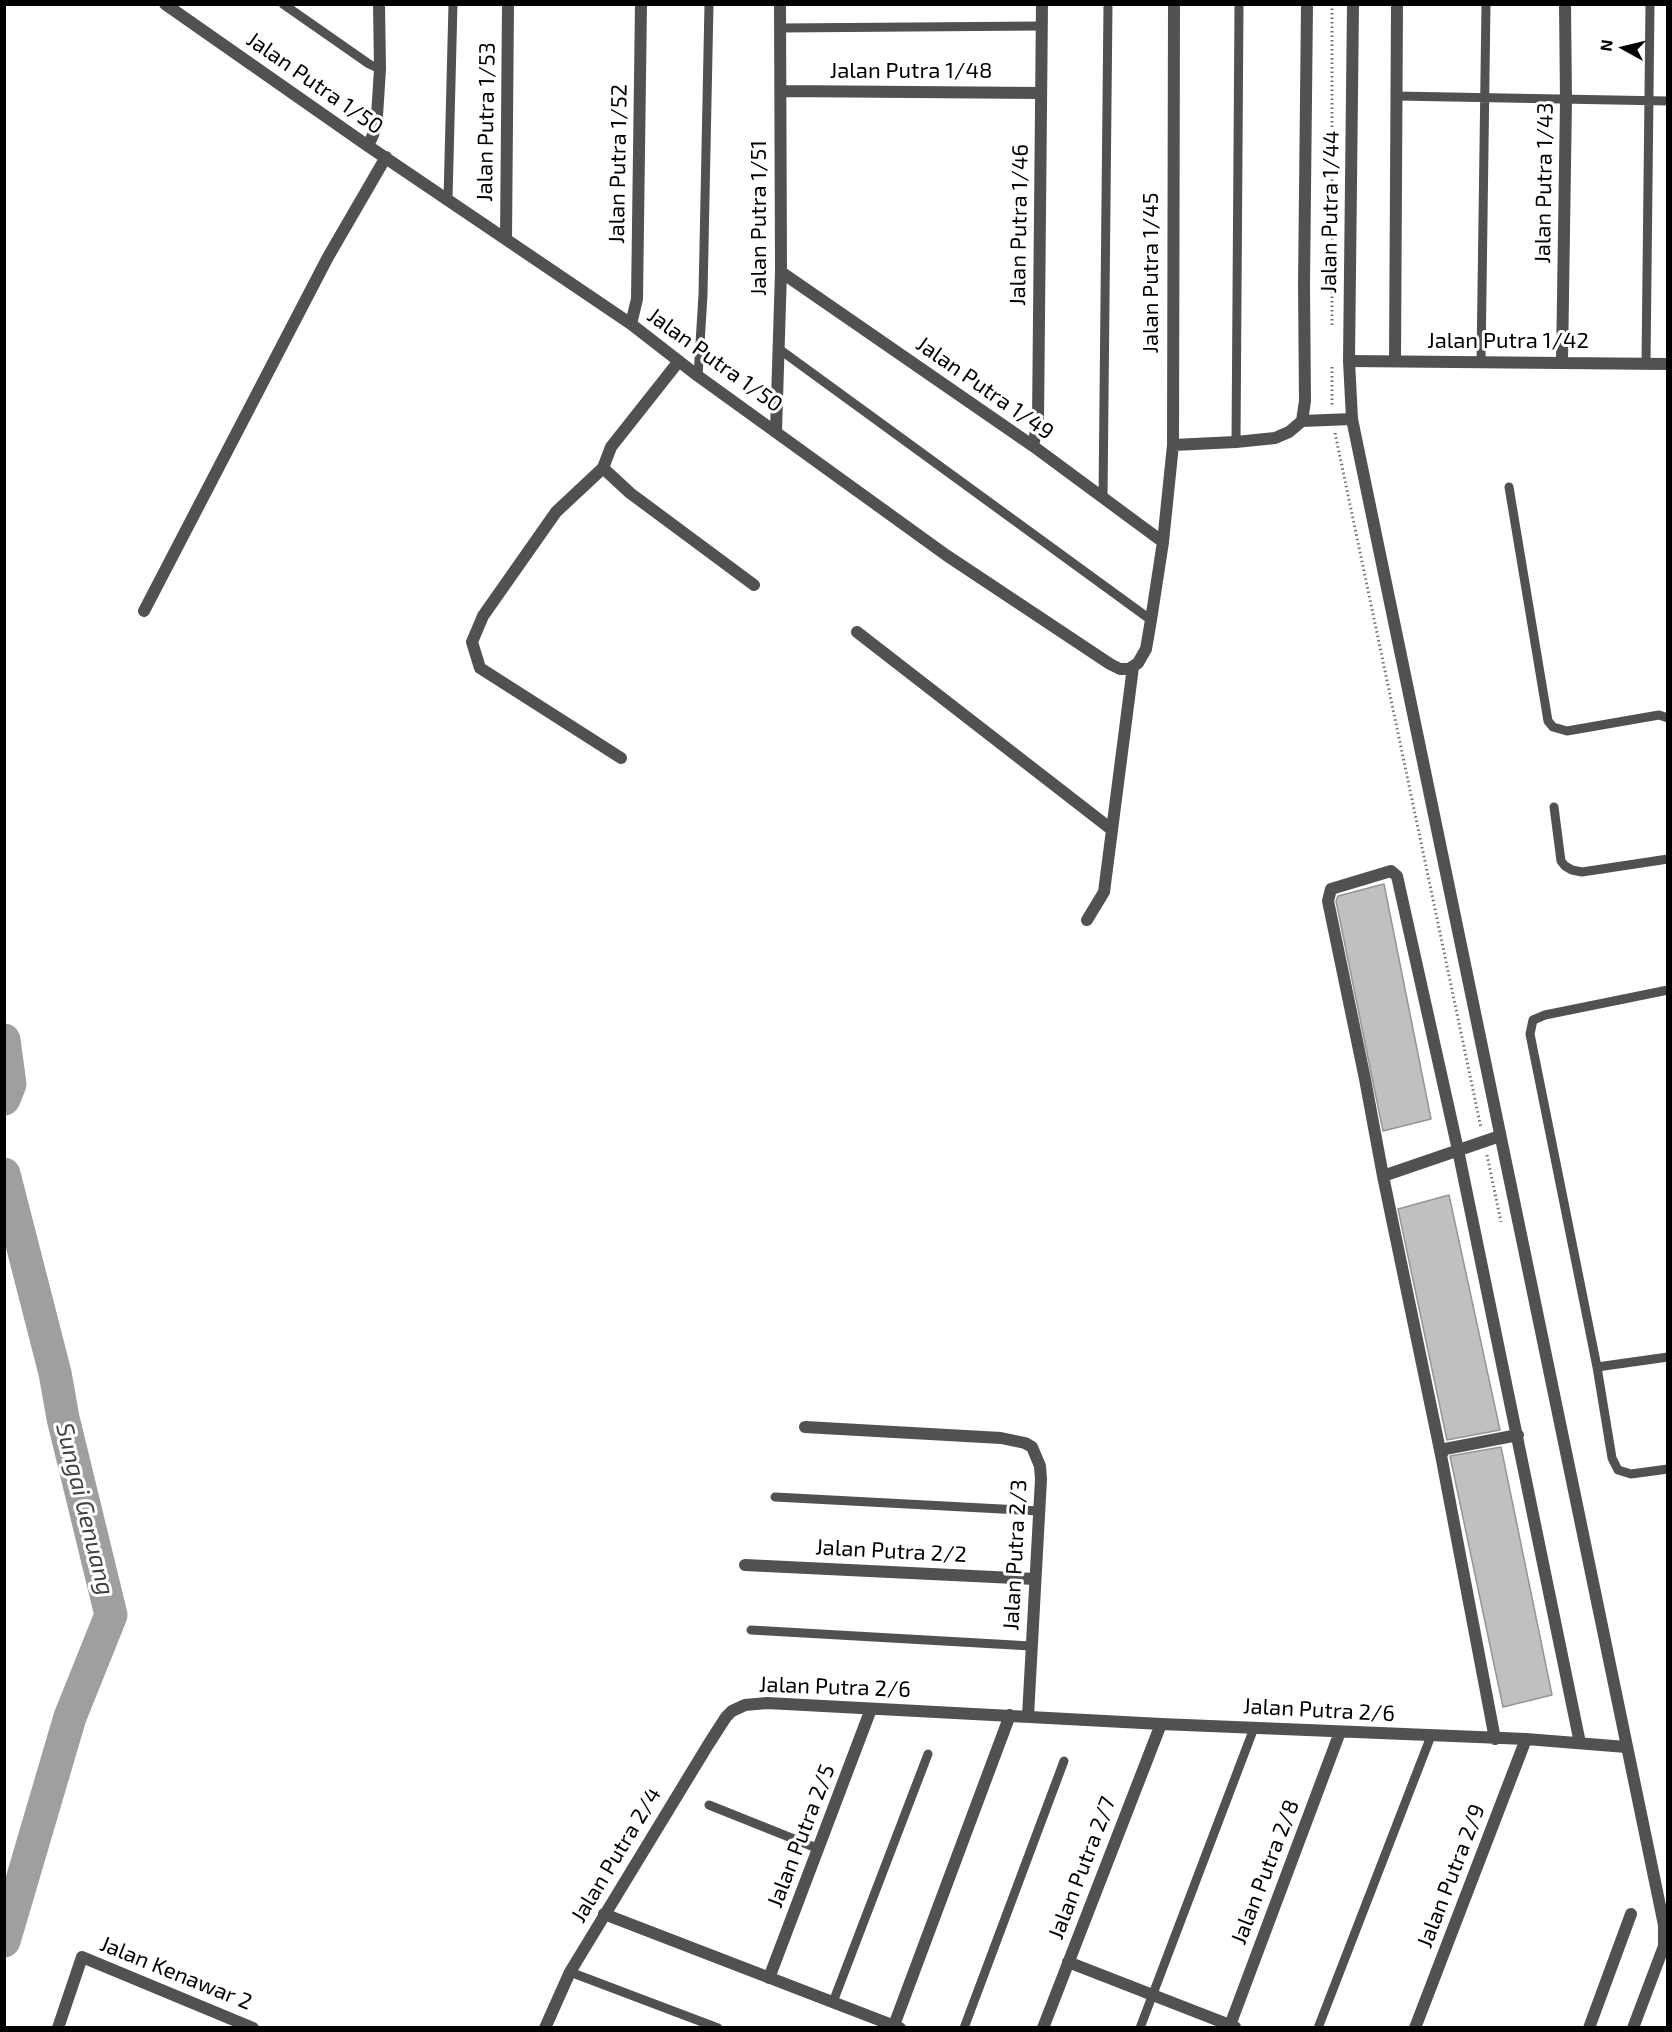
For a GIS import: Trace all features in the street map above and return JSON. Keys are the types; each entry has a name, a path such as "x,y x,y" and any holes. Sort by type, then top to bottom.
{"street":[{"name":"Jalan Putra 1/50","path":"165,4 631,324 698,376 946,555 1110,664 1120,669 1133,667"},
{"path":"369,146 377,116 380,4"},
{"name":"Jalan Putra 1/53","path":"506,239 508,4"},
{"name":"Jalan Putra 1/52","path":"631,324 637,299 641,4"},
{"name":"Jalan Putra 1/51","path":"776,431 781,272 780,4"},
{"name":"Jalan Putra 1/46","path":"1033,446 1038,421 1042,4"},
{"name":"Jalan Putra 1/45","path":"1163,542 1173,445 1174,4"},
{"path":"1302,421 1305,400 1307,4"},
{"name":"Jalan Putra 1/44","path":"1353,4 1349,361 1352,419 1664,1925 1666,1946"},
{"path":"1395,361 1396,4"},
{"name":"Jalan Putra 1/43","path":"1562,362 1565,4"},
{"name":"Jalan Putra 1/48","path":"781,91 1041,93"},
{"path":"144,611 328,257 386,157"},
{"name":"Jalan Putra 1/49","path":"781,272 1033,446 1163,542"},
{"path":"621,758 480,668 472,642 483,616 556,512 603,468 611,447 679,361"},
{"name":"Jalan Putra 1/42","path":"1349,361 1668,364"},
{"path":"1173,445 1275,438 1288,432 1302,421 1352,419"},
{"path":"603,468 630,493 754,585"},
{"path":"1088,920 1104,892 1133,667 1146,649 1163,542"},
{"path":"858,632 1111,829"},
{"path":"1495,1739 1441,1455 1328,901 1331,888 1391,871 1397,876 1458,1150 1580,1743"},
{"path":"1383,1176 1500,1136"},
{"name":"Jalan Putra 2/3","path":"805,1427 1001,1438 1025,1443 1032,1447 1040,1466 1028,1716"},
{"path":"1441,1455 1444,1449 1518,1435"},
{"name":"Jalan Putra 2/2","path":"745,1566 1035,1579"},
{"name":"Jalan Putra 2/6","path":"732,1711 739,1706 756,1703 1161,1724 1526,1739 1626,1747"},
{"name":"Jalan Putra 2/5","path":"769,1978 871,1709"},
{"name":"Jalan Putra 2/4","path":"545,2028 570,1971 713,1737 732,1711"},
{"path":"604,1914 895,2027 1010,1715"},
{"name":"Jalan Putra 2/7","path":"1043,2028 1161,1724"},
{"name":"Jalan Putra 2/8","path":"1232,2027 1341,1732"},
{"name":"Jalan Putra 2/9","path":"1415,2028 1526,1739"},
{"path":"1589,2028 1631,1914"},
{"path":"1633,2028 1666,1946"},
{"name":"Jalan Kenawar 2","path":"57,2028 82,1957 254,2028"},
{"path":"1068,1962 1232,2027"}],"lane":[{"path":"283,4 369,64 380,69"},
{"path":"448,199 453,4"},
{"path":"698,376 703,295 709,4"},
{"path":"1103,498 1108,4"},
{"path":"1236,442 1239,4"},
{"path":"1481,362 1486,4"},
{"path":"1646,363 1650,4"},
{"path":"780,28 1042,26"},
{"path":"1396,96 1668,101"},
{"path":"779,349 1151,620"},
{"path":"1509,487 1548,721 1553,727 1567,731 1659,715 1668,718"},
{"path":"1554,807 1562,861 1572,870 1582,872 1668,860"},
{"path":"1668,990 1545,1015 1533,1020 1530,1034 1597,1367 1612,1458 1618,1470 1631,1474 1668,1469"},
{"path":"1597,1367 1668,1357"},
{"path":"776,1497 1039,1511"},
{"path":"751,1630 1031,1646"},
{"path":"1140,2028 1254,1728"},
{"path":"1318,2028 1431,1736"},
{"path":"833,2002 928,1754"},
{"path":"964,2028 1064,1761"},
{"path":"709,1805 819,1848"},
{"path":"570,1971 718,2028"}],"building":[{"path":"1384,884 1431,1119 1383,1131 1336,901 1338,896"},
{"path":"1449,1195 1500,1430 1447,1440 1398,1209"},
{"path":"1501,1447 1552,1695 1503,1707 1450,1456"}],"waterway":[{"name":"Sungai Genuang","path":"4,1040 10,1084 4,1099"},
{"name":"Sungai Genuang","path":"4,1174 55,1373 63,1418 111,1615 70,1717 4,1941"}]}
